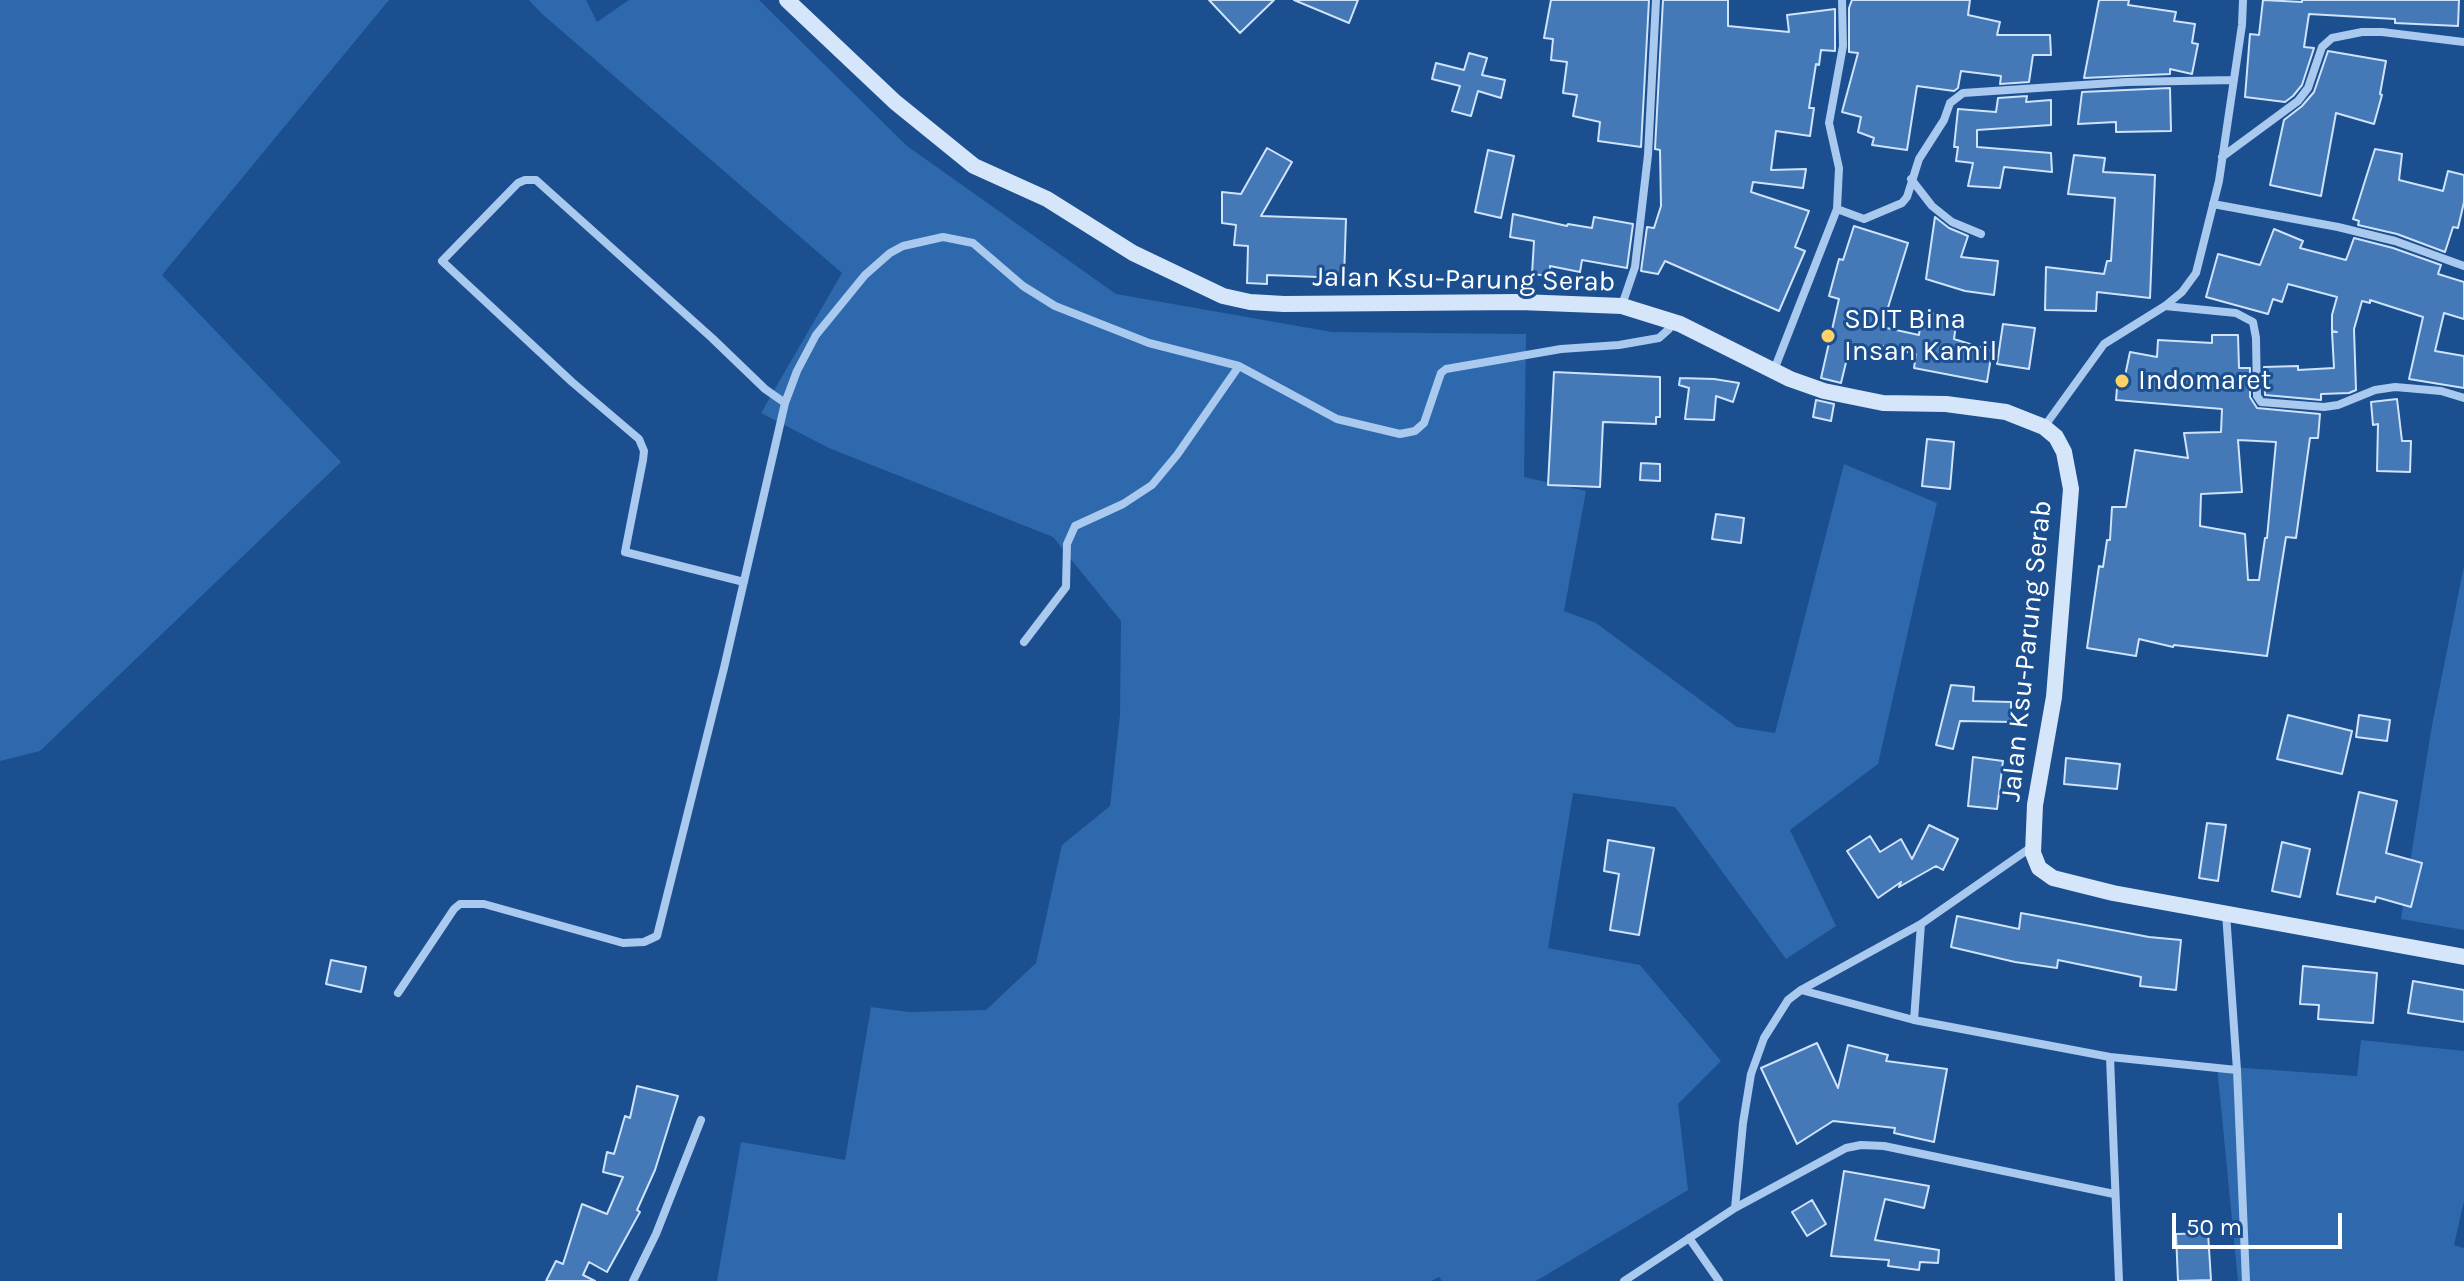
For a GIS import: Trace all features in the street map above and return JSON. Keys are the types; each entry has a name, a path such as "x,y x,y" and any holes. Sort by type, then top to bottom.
{"street":[{"name":"Jalan Ksu-Parung Serab","path":"787,0 895,102 974,166 1047,199 1133,253 1223,296 1250,302 1284,304 1520,302 1622,306 1671,321 1806,385 1883,403 1946,404 2006,412 2044,427 2056,437 2064,452 2071,489 2054,697 2035,805 2033,845"},
{"path":"1622,306 1635,267 1648,155 1656,0"},
{"path":"1774,370 1837,209 1839,168 1829,123 1843,46 1842,0"},
{"path":"2044,427 2104,344 2165,306 2182,292 2196,273 2222,157 2243,0"},
{"path":"2222,157 2298,101 2308,88 2322,47 2332,38 2382,32 2464,42"},
{"path":"1837,209 1864,219 1902,203 1907,197 1919,159 1944,120 1950,103 1963,93 2127,82 2234,80"},
{"path":"1911,179 1932,206 1952,222 1981,234"},
{"path":"744,582 625,552 643,460 644,451 639,439 572,382 442,261 518,183 536,180 765,389 785,403"},
{"path":"2213,204 2395,241 2464,266"},
{"path":"398,993 460,904 484,904 623,943 644,942 657,936 785,403 816,335 842,301 890,253 903,246 930,238 959,238 973,243 1038,297 1084,319 1149,343 1239,366 1337,419 1400,434 1415,431 1424,423 1441,373 1446,369 1561,349 1659,338 1669,329 1671,321"},
{"path":"2165,306 2236,313 2253,322 2257,396 2261,402 2324,407 2338,405 2375,390 2395,387 2441,391 2464,398"},
{"path":"1024,642 1066,587 1067,544 1075,526 1123,504 1152,485 1177,455 1239,366"},
{"path":"2033,845 2034,861 2053,878 2113,893 2464,957"},
{"path":"1735,1208 1751,1074 1764,1038 1788,1000 1921,924 2033,845"},
{"path":"2226,913 2237,1070 2246,1281"},
{"path":"1914,1020 1921,924"},
{"path":"1801,990 1914,1020 2110,1057 2237,1070"},
{"path":"2110,1057 2119,1281"},
{"path":"633,1281 656,1234 701,1120"},
{"path":"1624,1281 1735,1208 1846,1148 1861,1145 1884,1146 2114,1194"},
{"path":"1689,1238 1719,1281"}],"shaded area":[{"path":"0,0 389,0 162,275 341,462 40,751 0,761"},
{"path":"529,0 586,0 597,22 629,0 759,0 907,146 1116,294 1332,332 1526,334 1524,477 1586,491 1564,611 1596,623 1737,727 1775,733 1844,464 1937,503 1878,764 1790,830 1836,926 1786,959 1675,807 1573,793 1548,948 1640,965 1721,1061 1678,1104 1688,1190 1536,1281 1442,1281 1439,1277 1431,1281 717,1281 741,1142 845,1160 871,1007 909,1012 986,1010 1036,963 1062,845 1110,806 1120,715 1121,621 1053,537 829,448 761,413 842,273"},
{"path":"2464,566 2464,930 2401,919 2432,725"},
{"path":"2361,1040 2464,1051 2464,1201 2454,1245 2464,1248 2464,1281 2238,1281 2217,1066 2357,1076"}],"building":[{"path":"1209,0 1274,0 1240,33"},
{"path":"1294,0 1358,0 1349,23"},
{"path":"1551,0 1649,0 1641,147 1598,141 1600,122 1573,116 1577,95 1563,93 1567,62 1551,60 1553,39 1544,38"},
{"path":"1663,0 1728,0 1728,26 1789,32 1787,15 1835,9 1835,51 1821,50 1819,65 1816,64 1809,108 1814,108 1810,136 1776,131 1771,170 1806,169 1803,188 1753,182 1751,192 1809,211 1795,247 1805,251 1779,311 1665,261 1658,274 1641,271 1647,227 1654,228 1661,206 1660,150 1655,149"},
{"path":"1852,0 1970,0 1968,15 2000,22 1997,35 2050,35 2051,55 2033,55 2029,82 2000,84 2001,76 1961,71 1958,88 1954,91 1917,86 1907,150 1872,145 1874,138 1858,132 1861,117 1842,112 1858,53 1849,52 1849,8"},
{"path":"2099,0 2129,0 2128,5 2176,12 2174,21 2195,24 2192,43 2198,44 2192,74 2170,69 2170,74 2084,78"},
{"path":"2263,0 2459,0 2458,26 2309,14 2304,47 2314,48 2302,85 2285,102 2245,97 2250,34 2259,35"},
{"path":"2328,51 2386,61 2382,95 2374,124 2336,113 2321,196 2270,185 2284,120 2314,92"},
{"path":"1469,53 1487,58 1482,75 1505,80 1501,98 1478,91 1471,116 1452,111 1460,86 1432,79 1436,63 1464,70"},
{"path":"2170,88 2171,131 2116,132 2116,122 2078,124 2082,92"},
{"path":"2027,96 2026,102 2051,100 2051,125 1977,130 1977,147 2051,153 2052,172 2004,167 2000,188 1968,186 1973,163 1956,161 1958,147 1954,147 1958,109 1996,112 1998,98"},
{"path":"1267,148 1292,162 1261,216 1346,219 1344,278 1267,275 1267,284 1247,283 1248,246 1234,245 1236,225 1222,223 1222,192 1241,194"},
{"path":"2375,149 2402,154 2399,180 2443,191 2448,171 2464,175 2464,202 2458,228 2453,227 2445,252 2397,234 2358,225 2359,221 2353,219"},
{"path":"1488,150 1514,156 1501,218 1475,212"},
{"path":"2074,155 2105,158 2103,172 2155,175 2150,298 2097,292 2096,311 2045,310 2046,267 2104,274 2107,261 2111,261 2115,198 2068,194"},
{"path":"1513,214 1567,226 1592,228 1594,217 1633,224 1627,268 1582,260 1580,272 1550,266 1550,276 1532,274 1534,241 1510,237"},
{"path":"1935,217 1949,228 1968,236 1961,257 1998,261 1994,295 1965,291 1926,279"},
{"path":"1854,226 1908,243 1882,327 1919,335 1922,312 1957,317 1954,339 1992,351 1987,382 1914,368 1916,354 1876,345 1874,351 1850,346 1841,383 1821,378 1839,299 1829,296 1839,259 1843,260"},
{"path":"2274,229 2303,241 2300,248 2346,260 2354,238 2393,248 2441,265 2438,274 2464,282 2464,319 2444,313 2435,351 2464,356 2464,388 2409,379 2423,317 2370,300 2370,303 2362,301 2354,329 2356,390 2321,394 2321,400 2265,395 2264,367 2298,366 2298,370 2334,368 2332,332 2337,332 2332,331 2332,315 2337,297 2288,284 2282,302 2273,299 2268,314 2206,297 2218,254 2260,265"},
{"path":"2003,324 2035,328 2029,369 1997,364"},
{"path":"2212,335 2238,335 2239,368 2250,368 2250,397 2257,408 2320,414 2318,438 2310,438 2296,538 2286,537 2267,656 2173,647 2139,639 2136,656 2087,648 2099,566 2103,567 2107,540 2110,540 2112,507 2126,507 2135,450 2188,458 2184,433 2221,432 2222,409 2116,400 2118,376 2125,376 2130,352 2157,357 2158,340 2212,343","holes":["2238,440 2276,442 2267,538 2259,580 2248,580 2245,534 2200,526 2201,494 2242,492"]},
{"path":"1554,372 1660,377 1660,417 1656,417 1656,424 1603,422 1600,487 1548,485"},
{"path":"1680,378 1739,383 1733,402 1716,396 1714,420 1685,419 1689,388 1679,385"},
{"path":"2397,399 2402,441 2411,441 2410,472 2377,471 2378,424 2373,425 2371,402"},
{"path":"1816,400 1834,404 1831,421 1813,417"},
{"path":"1927,439 1954,442 1950,489 1922,486"},
{"path":"1641,463 1660,464 1660,481 1640,480"},
{"path":"1716,514 1744,518 1741,543 1712,539"},
{"path":"1951,685 1974,687 1973,701 2011,702 2011,722 1960,721 1953,749 1936,745"},
{"path":"2288,715 2352,731 2342,774 2277,759"},
{"path":"2359,715 2390,720 2387,741 2356,737"},
{"path":"1973,757 2003,761 1997,809 1968,806"},
{"path":"2066,758 2120,764 2117,789 2064,784"},
{"path":"2359,792 2397,801 2386,853 2422,863 2411,907 2376,897 2375,902 2337,894"},
{"path":"2207,823 2226,825 2218,881 2199,878"},
{"path":"1929,825 1958,839 1943,870 1936,866 1899,887 1901,882 1878,898 1847,851 1870,836 1880,852 1901,839 1912,859"},
{"path":"1608,840 1654,848 1639,935 1610,930 1619,874 1604,871"},
{"path":"2282,842 2310,849 2300,897 2272,891"},
{"path":"2021,913 2181,940 2176,990 2140,986 2141,977 2058,960 2057,968 1951,947 1957,916 2019,929"},
{"path":"331,960 366,967 361,992 326,984"},
{"path":"2303,966 2377,973 2373,1023 2318,1019 2319,1005 2300,1004"},
{"path":"2413,981 2464,990 2464,1022 2408,1013"},
{"path":"1817,1043 1838,1088 1848,1045 1888,1055 1886,1061 1947,1069 1934,1142 1894,1133 1895,1128 1833,1121 1797,1144 1761,1068"},
{"path":"637,1086 678,1096 655,1170 637,1210 640,1212 607,1272 589,1262 583,1275 595,1281 546,1281 556,1261 563,1264 582,1204 607,1214 623,1177 603,1172 607,1152 614,1154 625,1116 630,1118"},
{"path":"1844,1171 1929,1186 1924,1208 1885,1199 1875,1240 1939,1250 1938,1263 1920,1262 1919,1270 1888,1266 1889,1260 1831,1256"},
{"path":"1812,1200 1826,1224 1807,1236 1792,1212"},
{"path":"2208,1233 2211,1280 2178,1281 2176,1234"}],"place":[{"name":"SDIT Bina Insan Kamil","path":"1828,336"},
{"name":"Indomaret","path":"2122,381"}]}
